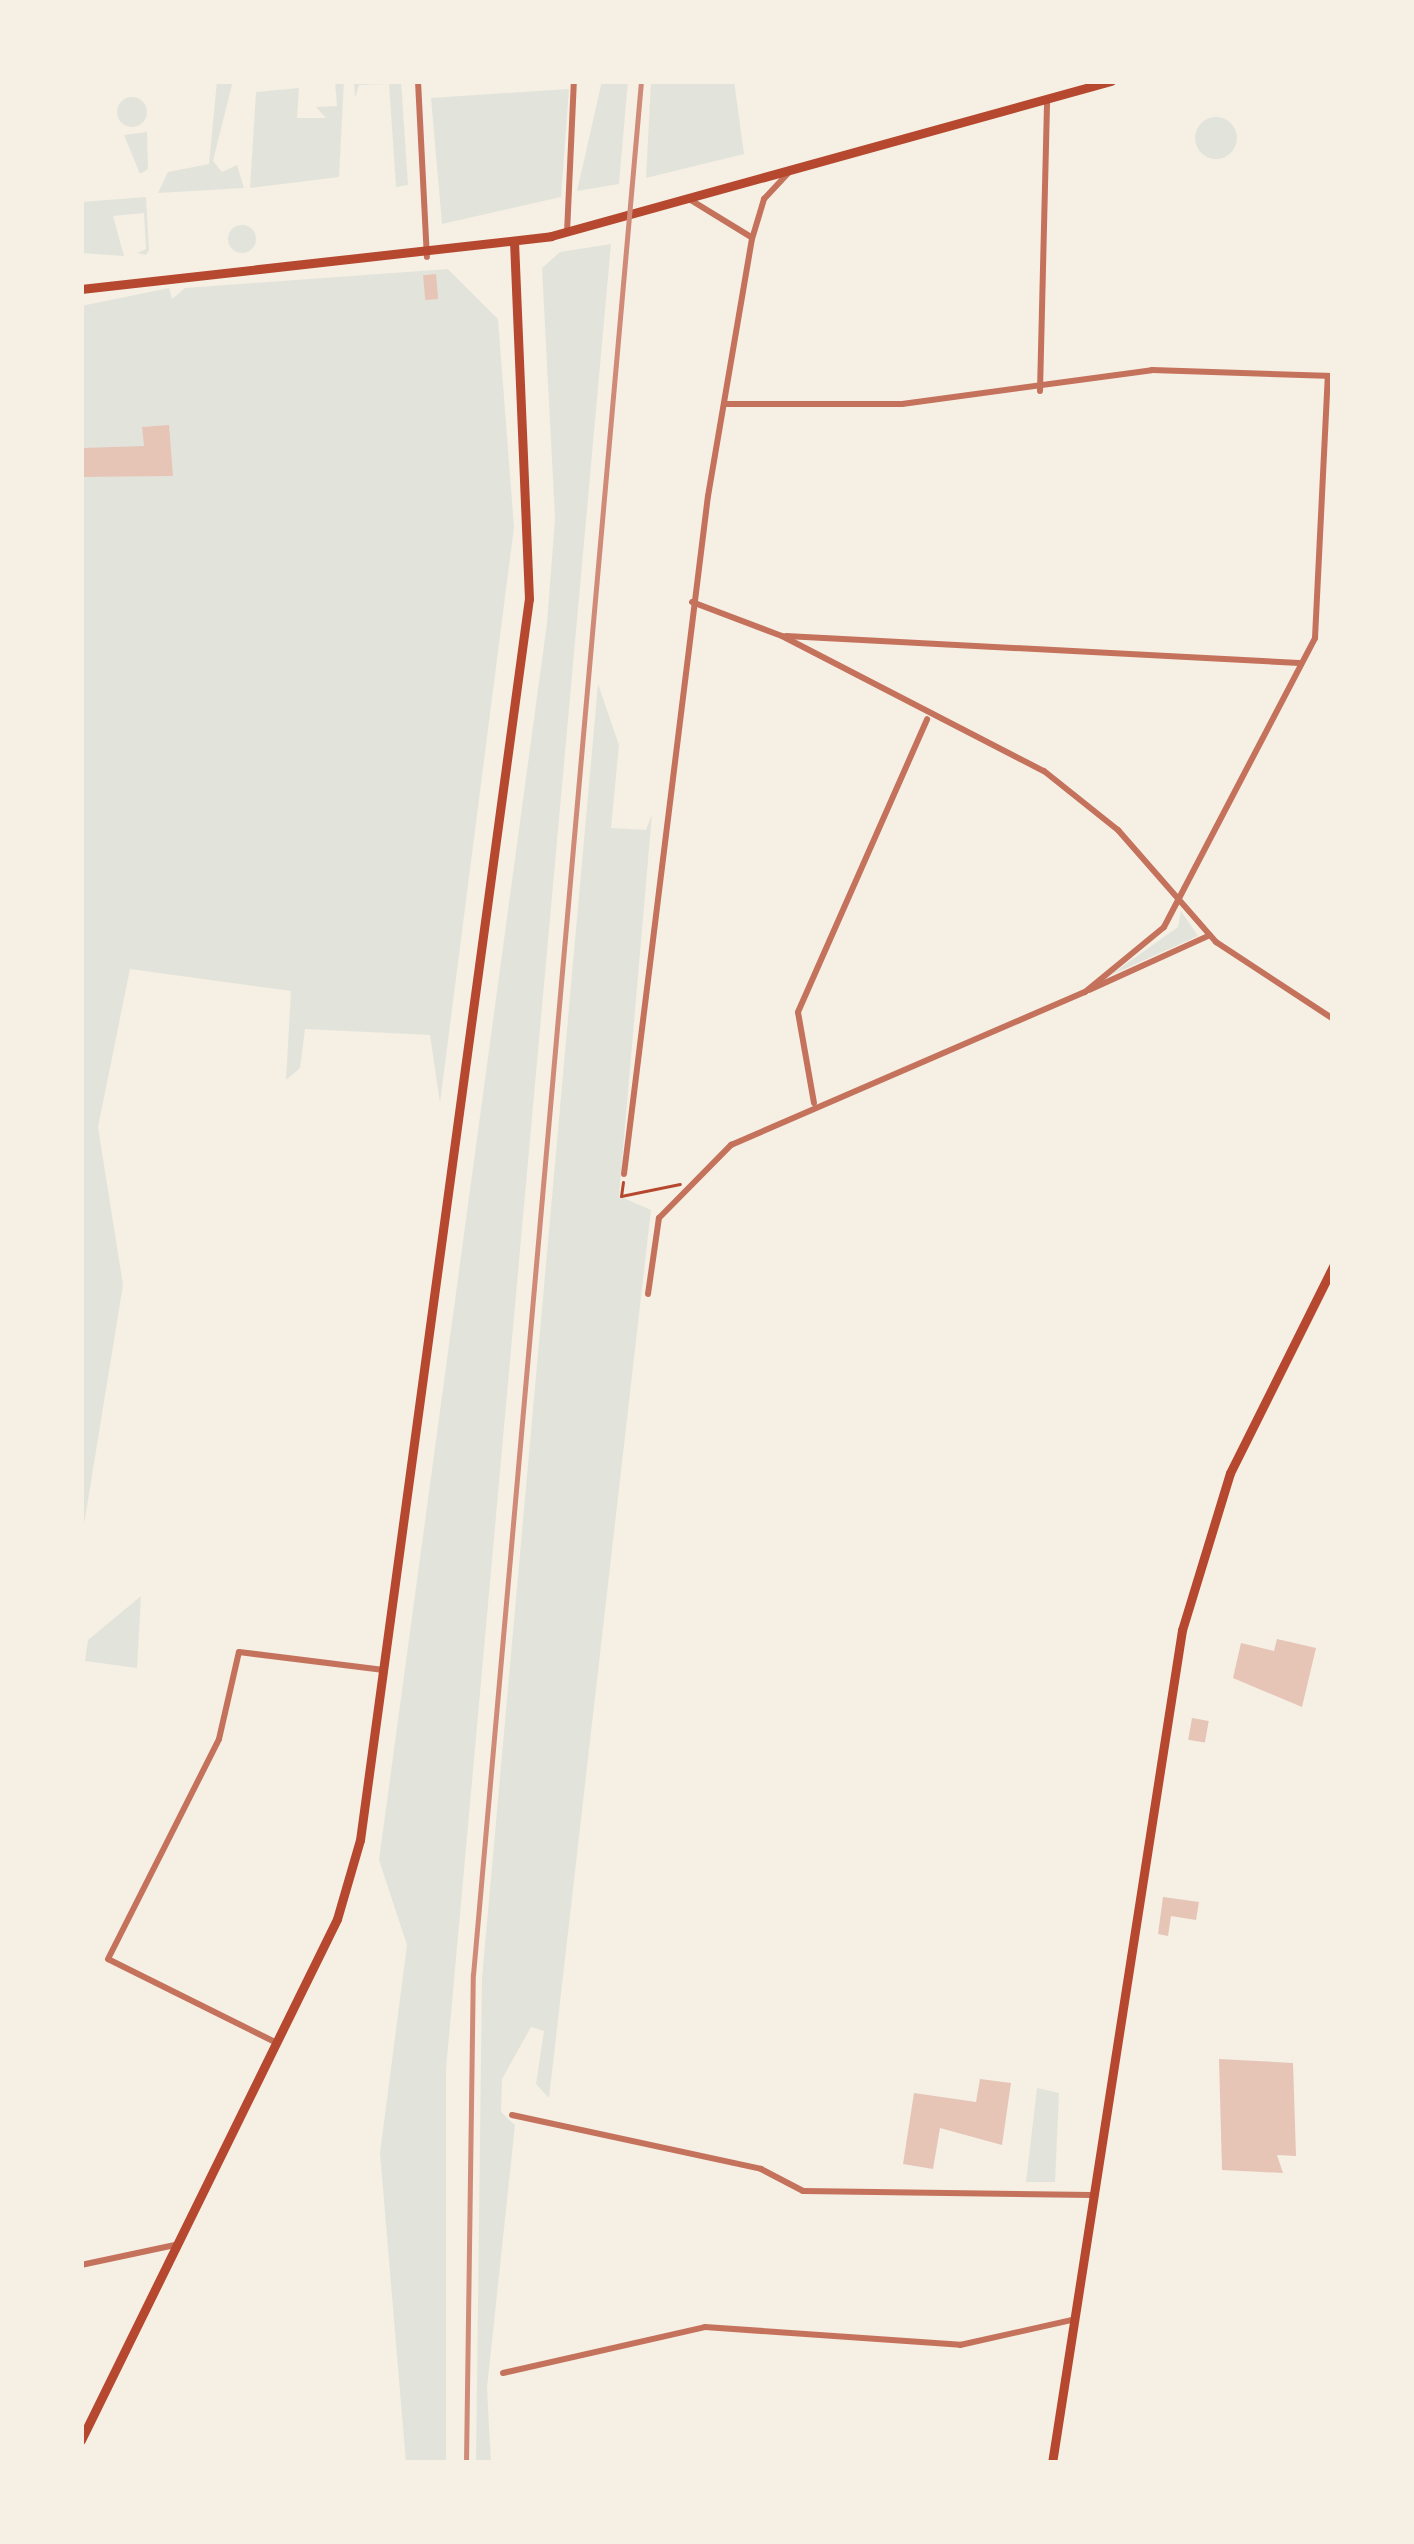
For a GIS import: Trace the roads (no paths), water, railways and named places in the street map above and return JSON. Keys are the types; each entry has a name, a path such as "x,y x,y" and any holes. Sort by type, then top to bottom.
{"main road":[{"path":"81,289 427,257 567,233 1072,85 1112,81"},
{"path":"81,2440 277,2043 351,1875 384,1670 529,599 514,243"},
{"path":"1052,2463 1159,1746 1200,1557 1333,1266"}],"street":[{"path":"418,81 427,257"},
{"path":"567,233 574,81"},
{"path":"1040,391 1047,95"},
{"path":"624,1174 692,602 752,239 764,199 792,168"},
{"path":"689,200 752,239"},
{"path":"727,404 1040,391 1153,370 1330,376 1315,638 1181,902 1085,992"},
{"path":"692,602 782,636 927,719 1082,796 1209,935 1333,1019"},
{"path":"782,636 1300,663"},
{"path":"814,1103 798,1012 927,719"},
{"path":"648,1294 658,1218 731,1145 814,1103 893,1081 1209,935"},
{"path":"277,2043 108,1959 219,1738 238,1652 384,1670"},
{"path":"512,2115 761,2169 803,2191 1092,2195"},
{"path":"81,2265 178,2245"},
{"path":"503,2373 705,2327 960,2344 1072,2320"}],"railway":[{"path":"466,2463 473,1975 641,81"}]}
